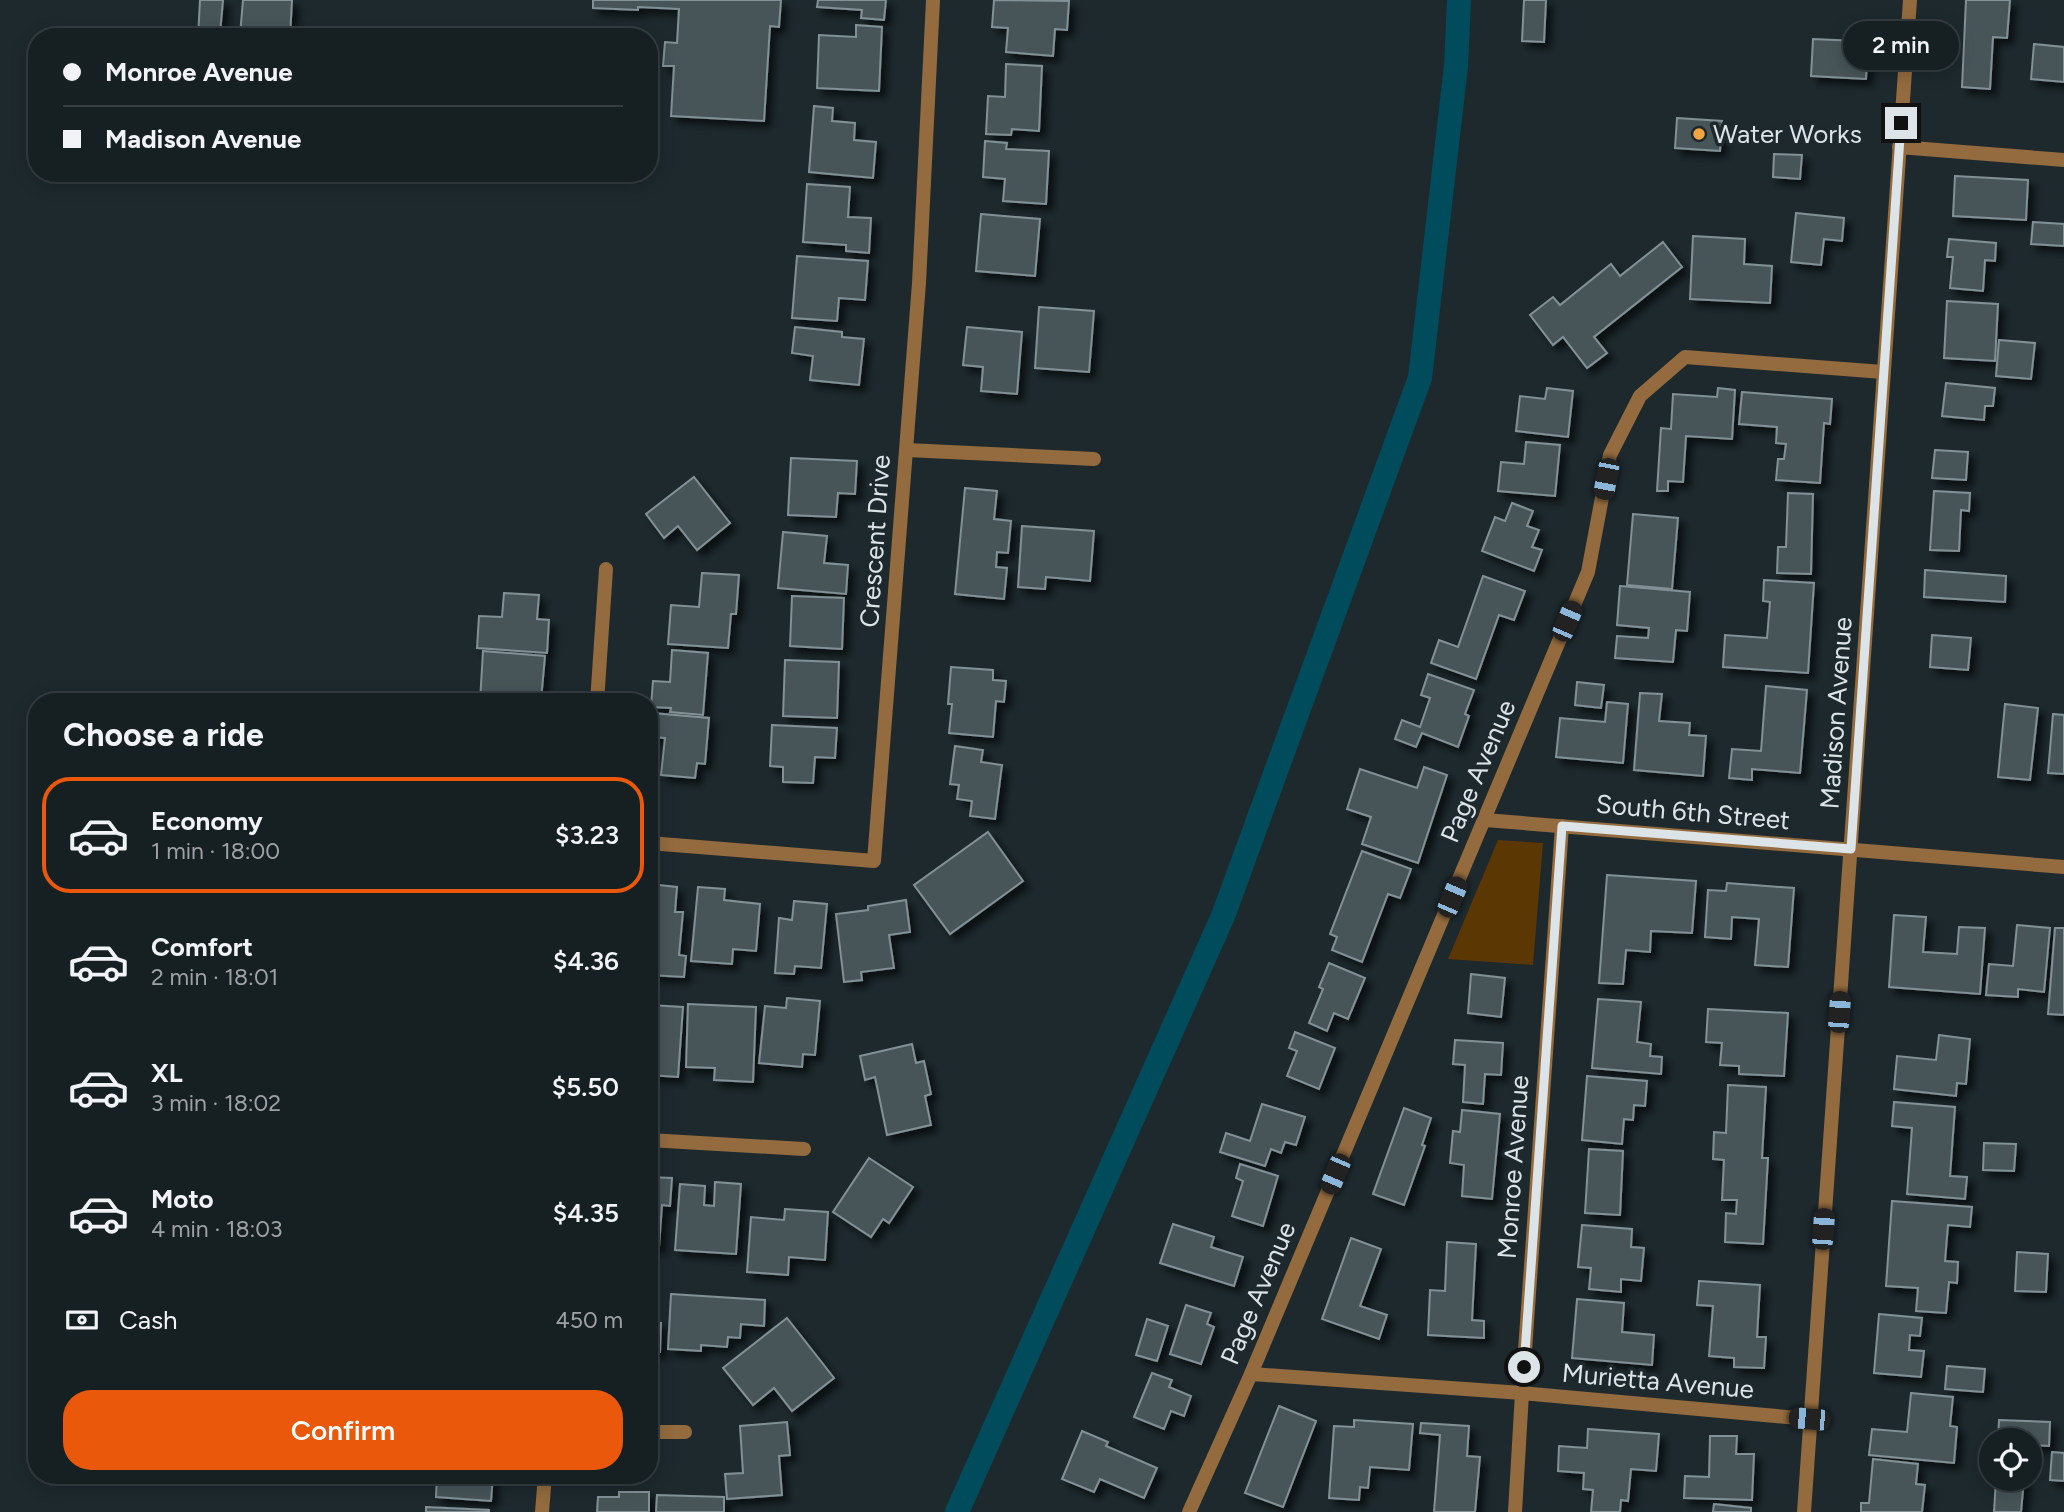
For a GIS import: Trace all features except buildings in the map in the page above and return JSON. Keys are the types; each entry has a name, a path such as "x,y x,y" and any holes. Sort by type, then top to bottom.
{"street":[{"name":"Crescent Drive","path":"658,844 874,861 919,284 933,0"},
{"name":"Madison Avenue","path":"1804,1512 1910,0"},
{"path":"1899,147 2064,160"},
{"name":"Page Avenue","path":"1189,1512 1251,1374 1588,572 1610,455 1640,396 1685,357 1883,372"},
{"path":"906,450 1094,459"},
{"path":"598,693 606,569"},
{"name":"South 6th Street","path":"1485,820 2064,867"},
{"name":"Monroe Avenue","path":"1515,1512 1562,826"},
{"path":"658,1141 804,1149"},
{"name":"Murietta Avenue","path":"1251,1374 1809,1419"},
{"path":"658,1432 685,1432"},
{"path":"542,1512 544,1484"}],"shaded area":[{"path":"1498,840 1543,843 1533,965 1448,959"}],"waterway":[{"path":"957,1512 1223,916 1420,378 1456,66 1459,0"}],"place":[{"name":"Water Works","path":"1699,134"}],"route":[{"path":"1524,1367 1562,826 1851,849 1901,123"}]}
